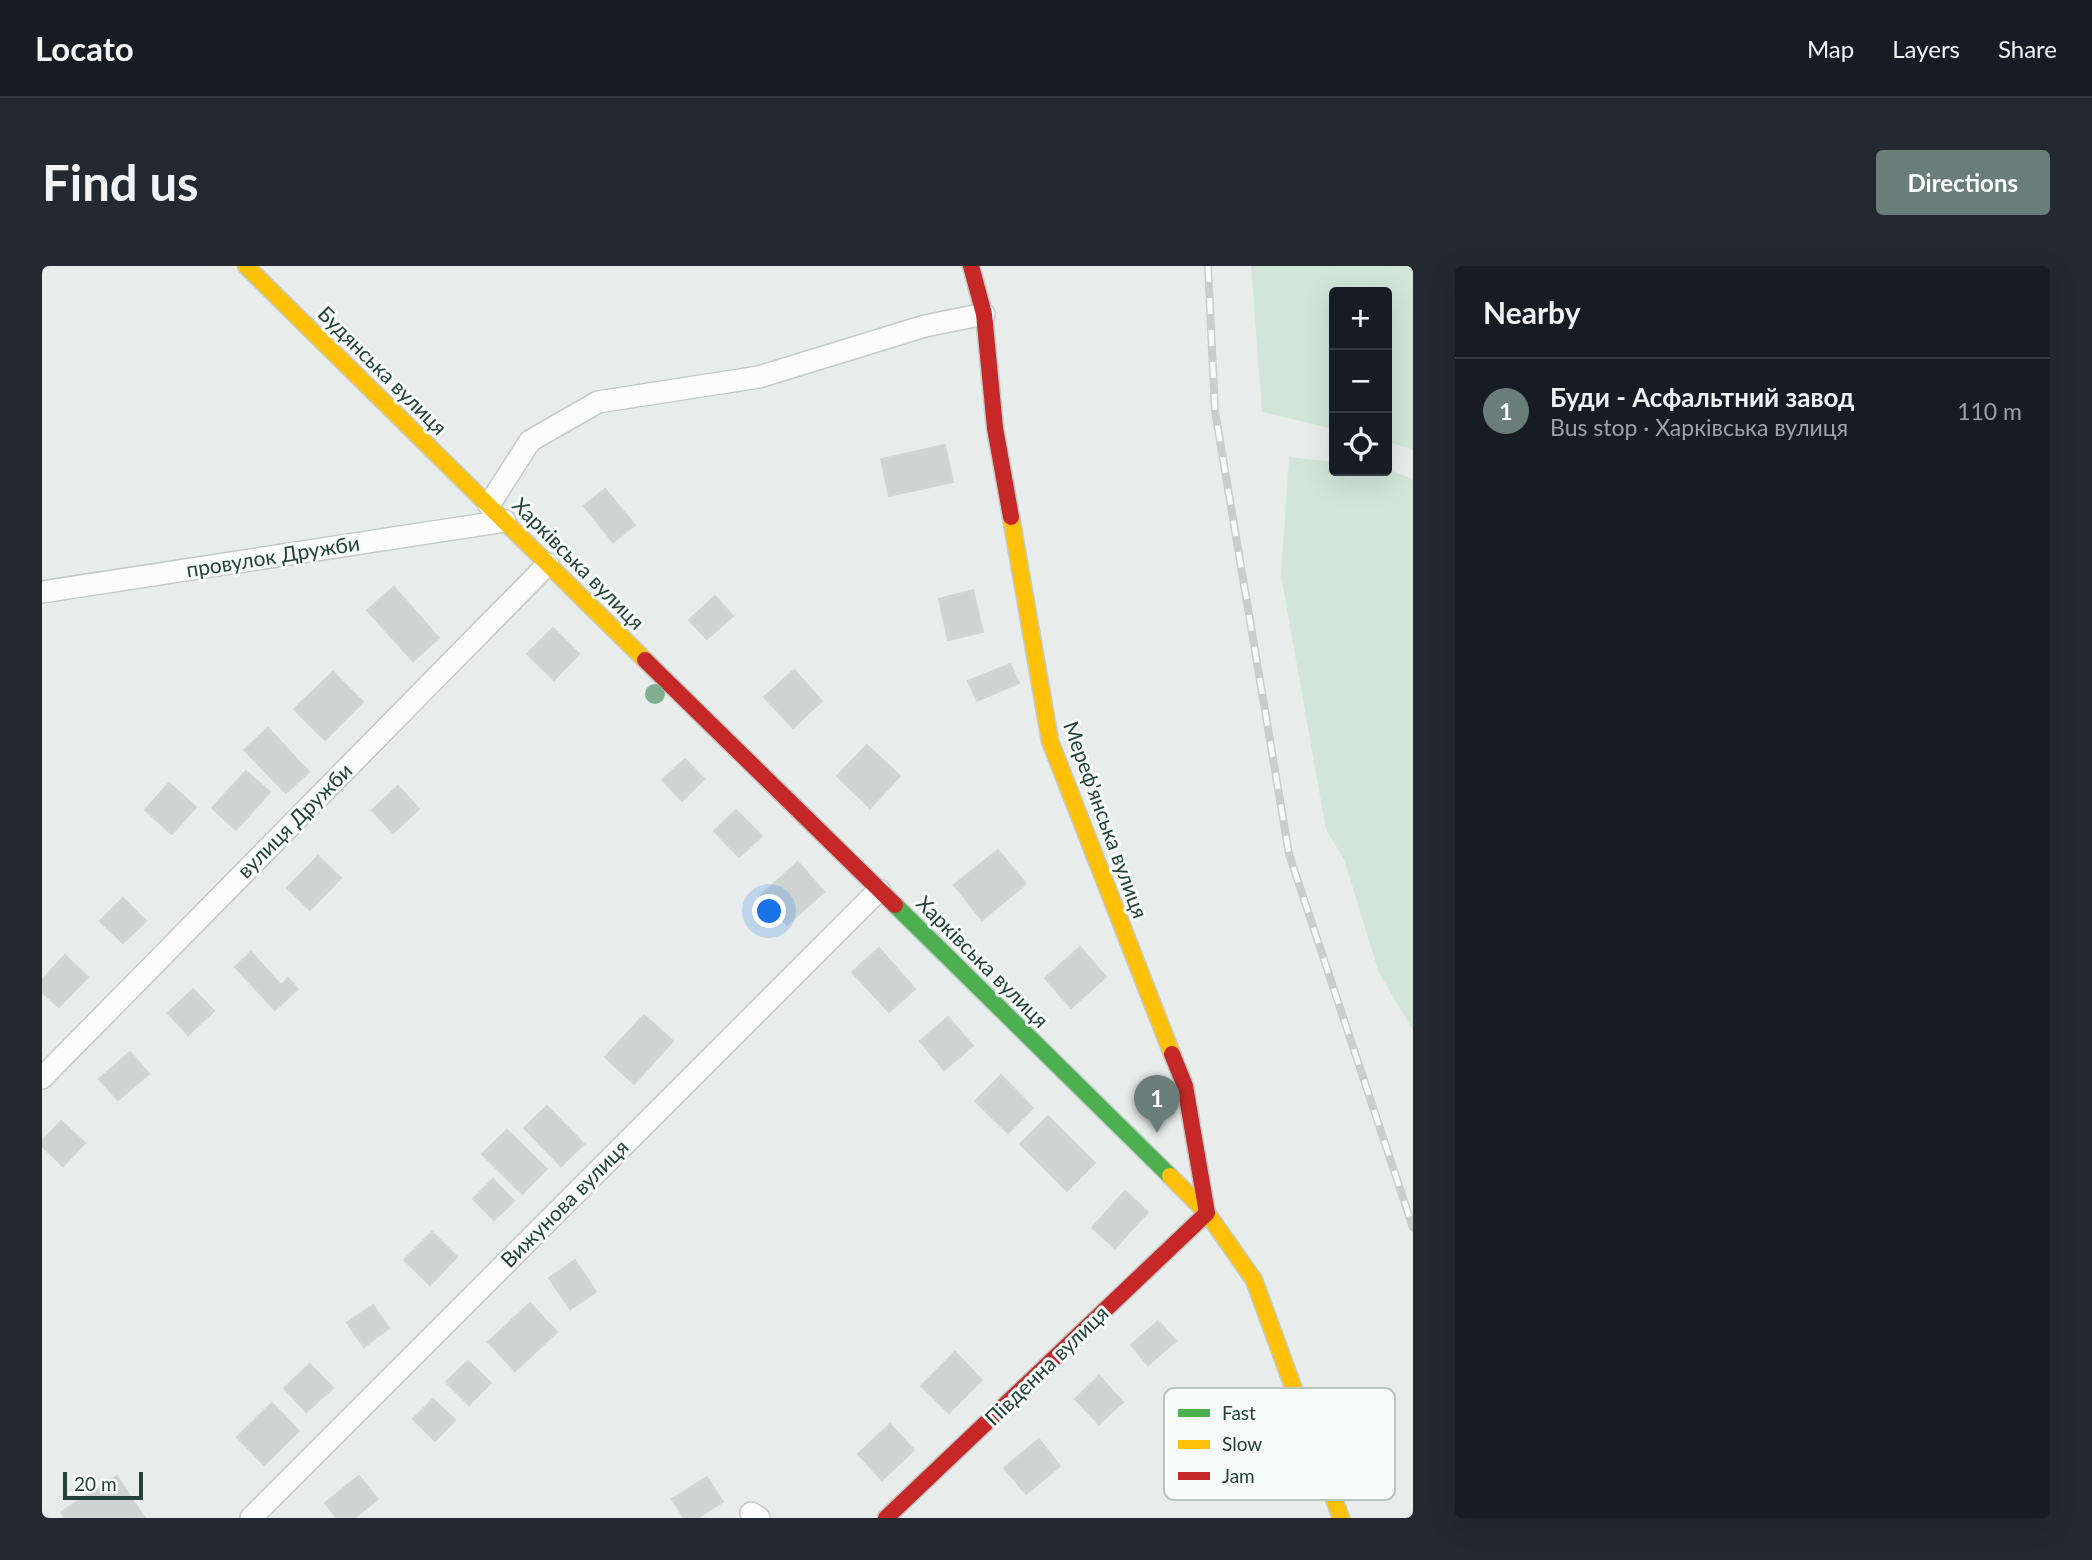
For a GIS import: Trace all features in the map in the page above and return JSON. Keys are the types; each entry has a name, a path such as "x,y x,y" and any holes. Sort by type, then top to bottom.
{"street":[{"name":"Будянська вулиця","path":"246,266 489,505"},
{"name":"Мереф'янська вулиця","path":"971,266 984,314 995,428 1050,741 1185,1086 1207,1213"},
{"path":"489,505 530,441 598,402 759,377 925,326 984,314"},
{"name":"Харківська вулиця","path":"489,505 1207,1213 1254,1280 1293,1388"},
{"name":"провулок Дружби","path":"42,592 505,521"},
{"name":"вулиця Дружби","path":"42,1079 548,564"},
{"name":"Вижунова вулиця","path":"251,1518 880,890"},
{"name":"Південна вулиця","path":"886,1518 1207,1213"},
{"name":"Харківська вулиця","path":"1334,1500 1341,1518"}],"green space":[{"path":"1251,266 1413,266 1413,449 1392,443 1392,287 1329,287 1329,428 1262,412"},
{"path":"1289,457 1329,461 1329,476 1392,476 1392,471 1413,479 1413,1030 1379,973 1344,859 1326,830 1281,575"}],"building":[{"path":"945,445 953,482 889,496 881,459"},
{"path":"605,489 635,525 613,542 584,506"},
{"path":"394,587 439,638 413,661 367,610"},
{"path":"973,590 983,632 948,640 939,599"},
{"path":"715,596 733,616 707,639 689,620"},
{"path":"553,628 579,654 554,680 527,654"},
{"path":"1010,664 1019,683 977,701 968,681"},
{"path":"794,670 822,701 793,728 764,697"},
{"path":"333,672 363,702 325,740 294,709"},
{"path":"268,728 309,772 286,793 244,750"},
{"path":"867,745 900,776 870,808 837,776"},
{"path":"685,759 704,779 682,801 662,780"},
{"path":"246,771 270,792 236,830 212,808"},
{"path":"169,783 196,807 172,834 145,810"},
{"path":"398,786 419,809 393,833 372,810"},
{"path":"736,810 762,836 739,857 714,831"},
{"path":"998,850 1026,884 982,920 954,885"},
{"path":"318,856 341,878 310,910 287,888"},
{"path":"798,862 824,892 787,925 761,895"},
{"path":"123,898 146,921 123,943 100,921"},
{"path":"1080,947 1106,977 1071,1008 1045,978"},
{"path":"879,948 915,989 889,1012 852,972"},
{"path":"251,952 281,985 288,978 298,989 275,1010 235,967"},
{"path":"65,955 88,977 59,1007 42,992 42,980"},
{"path":"193,989 214,1011 188,1035 168,1013"},
{"path":"644,1015 673,1041 634,1084 605,1057"},
{"path":"948,1017 973,1046 944,1070 920,1041"},
{"path":"130,1052 149,1074 118,1100 99,1079"},
{"path":"1001,1075 1033,1108 1008,1133 975,1101"},
{"path":"547,1106 584,1144 561,1166 524,1128"},
{"path":"1048,1116 1095,1163 1067,1191 1020,1144"},
{"path":"61,1121 85,1143 63,1166 42,1146 42,1141"},
{"path":"507,1130 547,1169 522,1194 482,1154"},
{"path":"493,1179 514,1201 494,1220 473,1199"},
{"path":"1125,1191 1148,1212 1115,1248 1092,1228"},
{"path":"432,1232 457,1257 430,1285 404,1260"},
{"path":"575,1260 596,1292 570,1309 549,1278"},
{"path":"530,1303 557,1332 515,1371 488,1342"},
{"path":"373,1305 389,1328 364,1347 347,1323"},
{"path":"1158,1321 1176,1341 1148,1365 1131,1345"},
{"path":"955,1352 982,1380 949,1413 921,1386"},
{"path":"468,1361 491,1383 469,1405 446,1382"},
{"path":"310,1364 333,1388 306,1412 284,1388"},
{"path":"1099,1376 1123,1402 1099,1424 1075,1399"},
{"path":"433,1399 455,1420 435,1441 413,1419"},
{"path":"272,1403 299,1431 264,1465 237,1437"},
{"path":"890,1424 914,1450 882,1480 858,1454"},
{"path":"1039,1439 1060,1466 1026,1494 1004,1468"},
{"path":"117,1476 144,1517 65,1518 61,1512"},
{"path":"359,1476 378,1499 354,1518 337,1518 325,1503"},
{"path":"707,1477 723,1502 697,1518 684,1518 672,1499"}],"railway":[{"path":"1208,266 1215,411 1289,854 1413,1228"}],"traffic: fast":[{"path":"895,905 1170,1176"}],"traffic: slow":[{"path":"246,266 645,660"},
{"path":"1011,517 1050,741 1172,1054"},
{"path":"1170,1176 1207,1213 1254,1280 1293,1388"},
{"path":"1334,1500 1341,1518"}],"traffic: jam":[{"path":"971,266 984,314 995,428 1011,517"},
{"path":"645,660 895,905"},
{"path":"886,1518 1207,1213 1185,1086 1172,1054"}],"place":[{"name":"Буди - Асфальтний завод","path":"1157,1133"}]}
